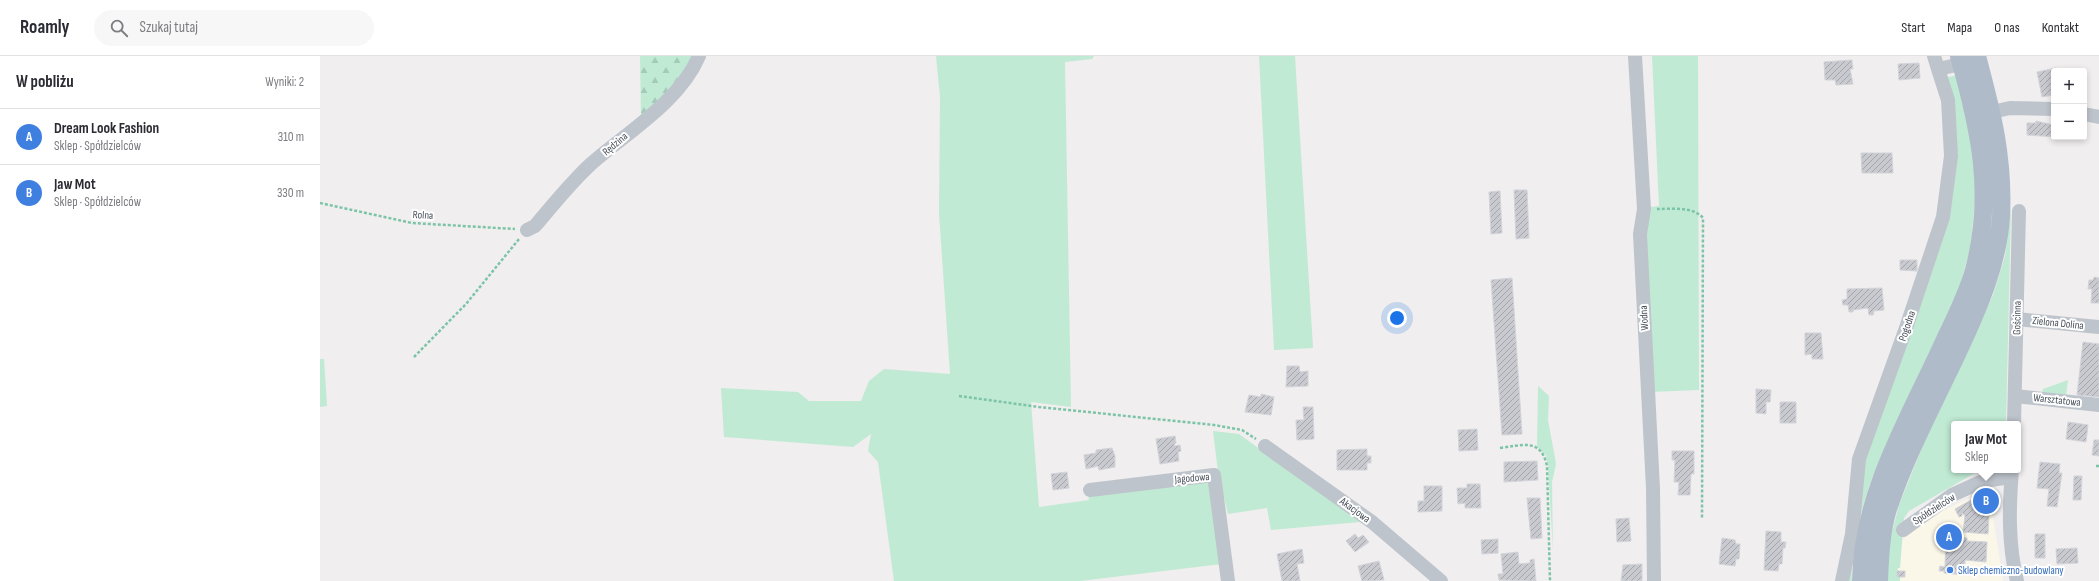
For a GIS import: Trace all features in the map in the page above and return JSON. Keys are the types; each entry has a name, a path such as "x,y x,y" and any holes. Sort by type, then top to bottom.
{"main road":[{"path":"1879,581 1880,549 1888,511 1905,465 1972,321 1986,286 1996,247 2001,218 2001,171 1992,112 1965,59"},
{"path":"1861,581 1865,536 1878,485 1961,304 1973,271 1980,240 1985,187 1982,156 1965,59"}],"street":[{"name":"Rędzina","path":"528,230 535,226 591,165 668,100 690,74 699,56"},
{"name":"Wodna","path":"1635,56 1644,209 1640,234 1652,488 1654,581"},
{"name":"Pogodna","path":"1842,581 1852,534 1860,459 1943,217 1951,156 1948,100 1936,62 1965,59"},
{"path":"1992,112 2010,108 2051,109"},
{"path":"2087,115 2099,117"},
{"name":"Gościnna","path":"2014,421 2019,211"},
{"name":"Zielona Dolina","path":"2017,319 2099,328"},
{"name":"Warsztatowa","path":"2015,396 2099,405"},
{"name":"Akacjowa","path":"1265,446 1372,522 1441,581"},
{"path":"2012,473 2010,540 2017,581"},
{"name":"Spółdzielców","path":"1903,530 1952,496 1983,481 2012,473"},
{"name":"Jagodowa","path":"1090,490 1214,475 1228,581"}],"path":[{"name":"Rolna","path":"320,203 412,223 528,230"},
{"path":"1644,209 1682,209 1700,214 1703,218 1702,519"},
{"path":"414,357 466,304 528,230"},
{"path":"959,396 1039,407 1214,425 1242,430 1265,446"},
{"path":"1500,448 1527,444 1534,446 1545,455 1547,466 1550,581"}],"shaded area":[{"path":"1989,489 2003,581 1895,581 1899,542 1938,513"}],"green space":[{"path":"640,56 696,56 682,80 641,117"},
{"path":"936,56 1094,56 1092,59 1065,62 1071,407 1031,402 1039,507 1089,500 1088,494 1211,481 1222,564 1080,581 894,581 878,462 868,451 871,434 853,447 724,437 721,388 798,392 809,401 861,401 869,381 884,369 950,374 939,213 940,97"},
{"path":"1259,56 1295,56 1313,348 1274,350"},
{"path":"1652,56 1698,56 1699,390 1650,392 1641,208 1659,206"},
{"path":"1957,75 1970,130 1976,186 1971,246 1960,286 1872,478 1864,502 1855,542 1852,581 1845,581 1863,459 1945,218 1945,78"},
{"path":"2011,209 2006,421 1951,421 1951,473 1975,473 1909,511 1904,518 1900,568 1898,568 1897,577 1900,577 1900,581 1887,581 1889,544 1899,505 1923,445 1993,295 2005,256"},
{"path":"320,359 324,359 327,406 320,407"},
{"path":"2068,380 2066,396 2042,393 2043,389"},
{"path":"1538,386 1549,396 1548,420 1556,464 1552,482 1553,551 1548,467 1546,455 1537,447"},
{"path":"1213,431 1239,434 1360,522 1271,530 1267,508 1228,514 1218,472"}],"building":[{"path":"1852,60 1853,69 1850,69 1853,84 1836,85 1835,80 1825,80 1824,62"},
{"path":"1919,63 1920,78 1899,80 1898,64"},
{"path":"2051,69 2051,96 2042,97 2037,72"},
{"path":"2036,121 2051,124 2051,137 2027,135 2027,123 2036,123"},
{"path":"1861,153 1892,153 1893,173 1862,173"},
{"path":"1514,190 1527,190 1529,238 1516,239"},
{"path":"1500,191 1502,233 1491,234 1489,192"},
{"path":"1900,260 1917,260 1917,271 1900,270"},
{"path":"2094,277 2099,278 2099,303 2091,303 2092,289 2088,289 2089,280 2093,280"},
{"path":"1512,278 1522,434 1502,435 1491,280"},
{"path":"1882,288 1884,310 1874,311 1873,315 1869,315 1868,308 1849,312 1848,305 1843,305 1842,300 1847,299 1847,289"},
{"path":"1805,333 1821,333 1823,359 1812,359 1812,354 1805,355"},
{"path":"2083,342 2099,344 2099,397 2077,395"},
{"path":"1287,366 1299,366 1300,372 1308,371 1308,386 1286,387"},
{"path":"1756,389 1771,390 1770,402 1766,402 1766,414 1756,413"},
{"path":"1261,394 1274,397 1271,415 1245,412 1249,395 1261,397"},
{"path":"1780,402 1796,402 1796,423 1780,423"},
{"path":"1303,407 1313,407 1314,439 1297,440 1296,420 1304,420"},
{"path":"2068,422 2088,425 2086,442 2066,439"},
{"path":"1477,429 1478,450 1459,451 1458,430"},
{"path":"1175,436 1176,443 1174,444 1175,446 1180,445 1181,451 1178,452 1179,461 1160,464 1156,439"},
{"path":"2094,440 2099,440 2099,456 2092,455"},
{"path":"1112,448 1115,456 1115,467 1099,470 1098,466 1086,469 1084,455 1096,453 1096,450"},
{"path":"1367,449 1367,456 1371,456 1371,463 1367,463 1367,470 1337,470 1337,450"},
{"path":"1672,451 1694,451 1694,474 1691,474 1690,495 1678,495 1679,482 1674,482 1675,460 1672,460"},
{"path":"1537,461 1538,480 1504,482 1504,462"},
{"path":"2040,462 2060,464 2059,473 2062,473 2057,507 2047,506 2049,489 2037,488"},
{"path":"1067,472 1069,488 1053,490 1051,474"},
{"path":"2074,476 2082,476 2081,500 2073,500"},
{"path":"1467,484 1480,484 1481,508 1465,508 1465,503 1458,504 1457,488 1467,488"},
{"path":"1424,486 1442,486 1442,511 1418,512 1418,501 1424,501"},
{"path":"1984,493 1990,496 1988,534 1963,532 1965,516 1962,513 1962,516 1959,517 1955,509"},
{"path":"1527,498 1540,498 1542,538 1531,539"},
{"path":"1629,518 1631,541 1617,542 1616,519"},
{"path":"1766,531 1781,532 1781,542 1786,542 1785,548 1783,548 1782,564 1779,564 1778,571 1764,570"},
{"path":"1355,534 1358,538 1363,535 1369,542 1355,552 1346,541"},
{"path":"2035,534 2045,534 2045,558 2035,558"},
{"path":"1946,535 1967,538 1967,541 1987,542 1986,562 1965,560 1965,575 1944,573 1944,571 1939,571 1940,566 1945,567"},
{"path":"1722,538 1735,540 1736,544 1740,544 1739,559 1736,559 1735,566 1719,564"},
{"path":"1498,539 1498,553 1482,554 1481,540"},
{"path":"2077,548 2078,563 2057,564 2056,549"},
{"path":"1302,549 1304,563 1297,564 1300,581 1282,581 1277,554"},
{"path":"1518,552 1519,564 1530,563 1530,560 1534,559 1536,581 1499,580 1498,574 1503,574 1501,554"},
{"path":"1379,561 1384,580 1362,581 1358,566"},
{"path":"1642,564 1642,581 1621,581 1623,565"},
{"path":"1897,571 1905,571 1905,577 1897,577"}],"place":[{"name":"Jaw Mot","path":"1986,501"},
{"name":"Dream Look Fashion","path":"1949,537"},
{"name":"Sklep chemiczno-budowlany","path":"1950,570"}]}
